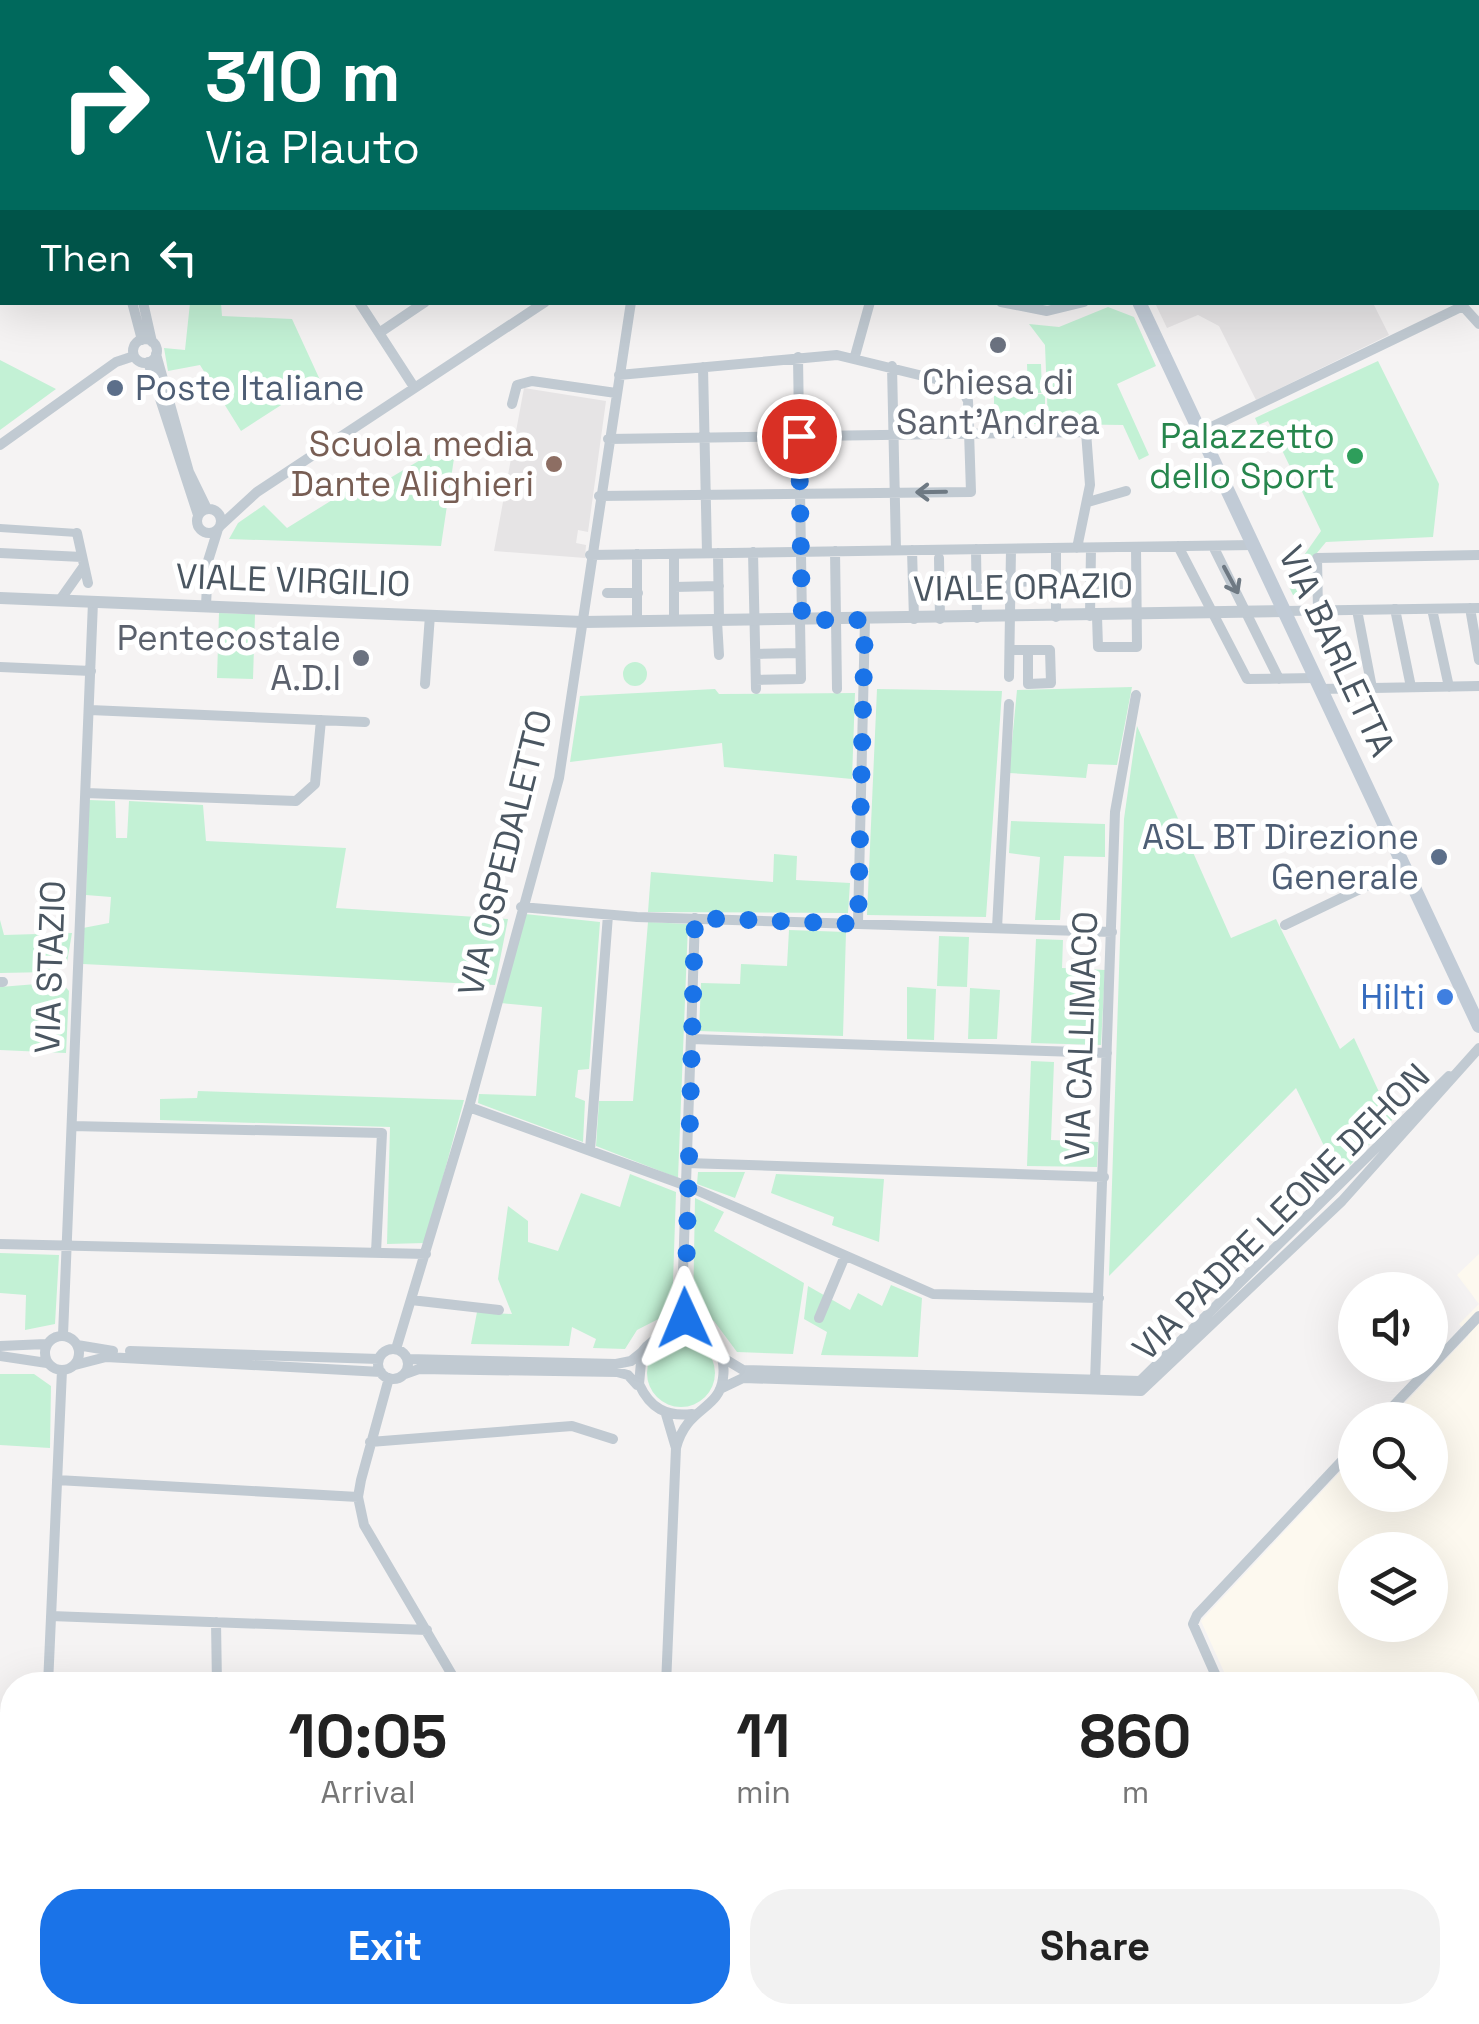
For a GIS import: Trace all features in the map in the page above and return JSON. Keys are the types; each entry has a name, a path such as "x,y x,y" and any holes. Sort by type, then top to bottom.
{"main road":[{"name":"VIA BARLETTA","path":"1140,305 1479,1026"}],"street":[{"path":"133,305 207,512 219,527"},
{"path":"143,305 147,341"},
{"path":"362,305 414,387"},
{"path":"379,333 421,305"},
{"path":"200,530 210,533 238,506 540,305"},
{"name":"VIA OSPEDALETTO","path":"396,1349 469,1107 559,778 631,305"},
{"path":"854,356 869,305"},
{"path":"1014,305 1047,312 1073,305"},
{"path":"1199,433 1459,305"},
{"path":"1462,305 1479,324"},
{"path":"134,356 134,346 147,341"},
{"path":"0,445 116,362 134,356 152,358"},
{"path":"599,496 970,492 968,401 960,385 854,356 619,375"},
{"path":"753,552 756,685 801,679 798,358"},
{"path":"892,366 896,550"},
{"path":"703,367 706,495 718,586 719,655"},
{"path":"512,404 517,385 532,381 616,394"},
{"path":"608,439 1086,432 1090,439 1088,502 1077,548"},
{"path":"1088,502 1126,491"},
{"path":"207,512 238,506"},
{"path":"207,512 200,530 208,561"},
{"path":"206,606 208,561 219,527"},
{"path":"0,528 76,533 88,583"},
{"path":"590,555 1254,545"},
{"path":"1178,546 1247,679 1278,678 1372,688 1479,686"},
{"path":"1213,546 1278,678"},
{"path":"1091,548 1090,584 1098,647 1137,647 1136,547"},
{"path":"1056,548 1056,616"},
{"path":"976,549 977,618"},
{"path":"1010,677 1011,549"},
{"path":"912,550 914,619"},
{"path":"834,551 837,689"},
{"path":"0,553 83,562"},
{"path":"637,554 637,622"},
{"path":"674,554 674,621"},
{"path":"1318,611 1317,558 1479,555"},
{"path":"938,558 940,619"},
{"path":"60,600 83,562"},
{"path":"1010,582 1056,581"},
{"path":"939,582 977,582"},
{"path":"1090,584 1136,584"},
{"path":"674,586 718,586"},
{"path":"607,593 638,593"},
{"name":"VIALE VIRGILIO","path":"0,598 583,622"},
{"name":"VIA STAZIO","path":"63,1335 93,602"},
{"path":"1285,611 1474,608 1479,660"},
{"path":"1395,609 1411,687"},
{"path":"1432,609 1448,686"},
{"path":"1357,610 1372,688"},
{"name":"VIALE ORAZIO","path":"583,622 1285,611"},
{"path":"425,684 430,615"},
{"path":"858,924 865,620"},
{"path":"1010,650 1028,650"},
{"path":"756,654 800,653"},
{"path":"0,668 91,671"},
{"name":"VIA CALLIMACO","path":"1096,1382 1115,812 1136,695"},
{"path":"997,928 1009,704"},
{"path":"90,710 364,722"},
{"path":"86,794 281,801 307,795 319,770 321,720"},
{"path":"1286,925 1406,867"},
{"path":"521,907 608,915 1112,932"},
{"path":"590,1150 608,915"},
{"path":"450,1672 371,1539 358,1497 386,1350 396,1349 408,1359 616,1364 632,1361 679,1320 695,918"},
{"path":"692,1039 1108,1054"},
{"name":"VIA PADRE LEONE DEHON","path":"720,1389 743,1378 1141,1391 1342,1201 1437,1100 1479,1048"},
{"name":"VIA PADRE LEONE DEHON","path":"720,1356 743,1370 1134,1383 1146,1378 1337,1190 1430,1092 1462,1066"},
{"path":"469,1107 687,1186 933,1294 1099,1298"},
{"path":"72,1126 382,1133 376,1252"},
{"path":"687,1163 1104,1177"},
{"path":"0,1244 426,1254"},
{"path":"819,1318 845,1256"},
{"path":"411,1300 499,1310"},
{"path":"669,1672 676,1448 681,1428 692,1414 714,1400 720,1389 720,1356 687,1324 682,1302"},
{"path":"1397,1402 1479,1316"},
{"path":"669,1331 693,1331 704,1337"},
{"path":"0,1346 46,1344 63,1335 98,1350 405,1374 418,1370 618,1372 628,1375 644,1396 666,1413 692,1414"},
{"path":"46,1344 47,1363"},
{"path":"75,1364 77,1344"},
{"path":"642,1352 637,1374 644,1396"},
{"path":"0,1356 47,1363 62,1370 106,1357 383,1370"},
{"path":"405,1374 408,1359"},
{"path":"49,1672 62,1370"},
{"path":"666,1413 676,1448"},
{"path":"370,1442 572,1426 613,1439"},
{"path":"1214,1672 1192,1624 1196,1616 1338,1465"},
{"path":"56,1480 358,1497"},
{"path":"51,1616 426,1630"},
{"path":"216,1622 217,1672"}],"shaded area":[{"path":"1156,305 1374,305 1389,335 1256,400 1219,326 1198,315 1167,328"},
{"name":"Scuola media Dante Alighieri","path":"524,388 606,401 588,532 578,530 576,543 586,545 585,558 494,551"},
{"path":"1479,1254 1479,1304 1457,1275"},
{"path":"1479,1304 1479,1672 1224,1672 1201,1621 1338,1474 1338,1512 1448,1512 1448,1402 1406,1402 1425,1382 1448,1382 1448,1357 1469,1335 1459,1324"}],"green space":[{"path":"190,305 221,305 222,316 292,319 320,380 241,431 200,365 168,371 164,348 185,350"},
{"path":"1108,307 1134,317 1156,366 1117,384 1149,455 1139,460 1123,425 1048,424 1045,345 1029,324 1059,327"},
{"path":"0,360 56,389 0,430"},
{"name":"Palazzetto dello Sport","path":"1378,361 1439,484 1433,537 1326,542 1312,559 1313,595 1293,595 1286,581 1321,531 1268,421 1258,425 1255,418"},
{"path":"1027,364 1041,364 1042,393 1028,393"},
{"path":"1045,394 1045,424 994,424 994,395"},
{"path":"457,438 441,546 229,539 238,523 264,505 287,528 358,484 365,493"},
{"path":"219,613 255,614 253,679 217,678"},
{"path":"630,662 640,662 647,674 640,686 630,686 623,679 623,669"},
{"path":"1132,687 1117,765 1088,764 1086,778 1009,773 1017,690"},
{"path":"715,689 719,694 855,693 852,779 724,767 722,743 570,762 580,696"},
{"path":"877,689 1002,691 986,917 867,915"},
{"path":"1137,726 1231,938 1276,919 1340,1049 1354,1038 1392,1120 1339,1177 1296,1088 1109,1276 1124,819"},
{"path":"89,800 115,801 116,838 127,838 129,801 203,805 206,841 346,848 336,908 508,919 495,985 83,964 83,928 109,923 111,897 86,895"},
{"path":"1011,821 1105,824 1105,857 1064,856 1060,920 1035,920 1040,857 1009,853"},
{"path":"774,854 797,856 796,880 850,883 848,913 648,912 651,872 773,882"},
{"path":"525,914 600,922 589,1069 578,1070 575,1097 585,1101 583,1142 478,1103 479,1094 536,1096 542,1007 501,1003"},
{"path":"0,920 4,935 72,933 67,962 50,972 0,973"},
{"path":"648,922 688,924 678,1178 596,1146 599,1101 633,1101"},
{"path":"789,930 846,932 843,1036 699,1031 701,983 740,984 741,964 787,966"},
{"path":"939,936 969,937 967,987 937,986"},
{"path":"1036,939 1063,940 1062,968 1105,970 1101,1045 1031,1043"},
{"path":"61,982 69,991 66,1053 0,1050 0,987"},
{"path":"907,987 936,989 934,1040 907,1039"},
{"path":"970,988 1000,990 997,1039 968,1039"},
{"path":"1031,1061 1054,1062 1051,1140 1098,1142 1097,1167 1027,1166"},
{"path":"198,1091 464,1100 425,1243 387,1244 390,1127 160,1120 160,1099 197,1098"},
{"path":"698,1172 745,1172 735,1198 697,1184"},
{"path":"630,1174 676,1192 672,1312 637,1330 625,1349 593,1348 596,1339 572,1327 569,1346 471,1344 477,1312 512,1314 498,1279 508,1206 528,1221 528,1242 558,1251 581,1193 620,1207"},
{"path":"776,1174 884,1179 879,1242 832,1225 834,1217 771,1193"},
{"path":"695,1198 724,1212 714,1231 804,1283 793,1354 737,1352 714,1321 693,1313"},
{"path":"0,1253 59,1255 55,1324 25,1330 26,1295 0,1293"},
{"path":"891,1285 922,1298 918,1357 821,1355 827,1332 804,1319 808,1286 850,1310 858,1293 882,1306"},
{"path":"681,1339 694,1341 705,1349 713,1360 713,1386 705,1397 694,1405 681,1407 668,1405 657,1397 649,1386 647,1373 649,1360 657,1349 668,1341"},
{"path":"0,1374 34,1374 51,1386 50,1448 0,1445"}],"place":[{"name":"Chiesa di Sant'Andrea","path":"998,345"},
{"name":"Poste Italiane","path":"115,388"},
{"name":"Palazzetto dello Sport","path":"1355,456"},
{"name":"Scuola media Dante Alighieri","path":"554,464"},
{"name":"Pentecostale A.D.I","path":"361,658"},
{"name":"ASL BT Direzione Generale","path":"1439,857"},
{"name":"Hilti","path":"1445,997"}],"route":[{"path":"685,1318 682,1302 695,918 858,924 866,715 865,620 802,620 799,436"}]}
